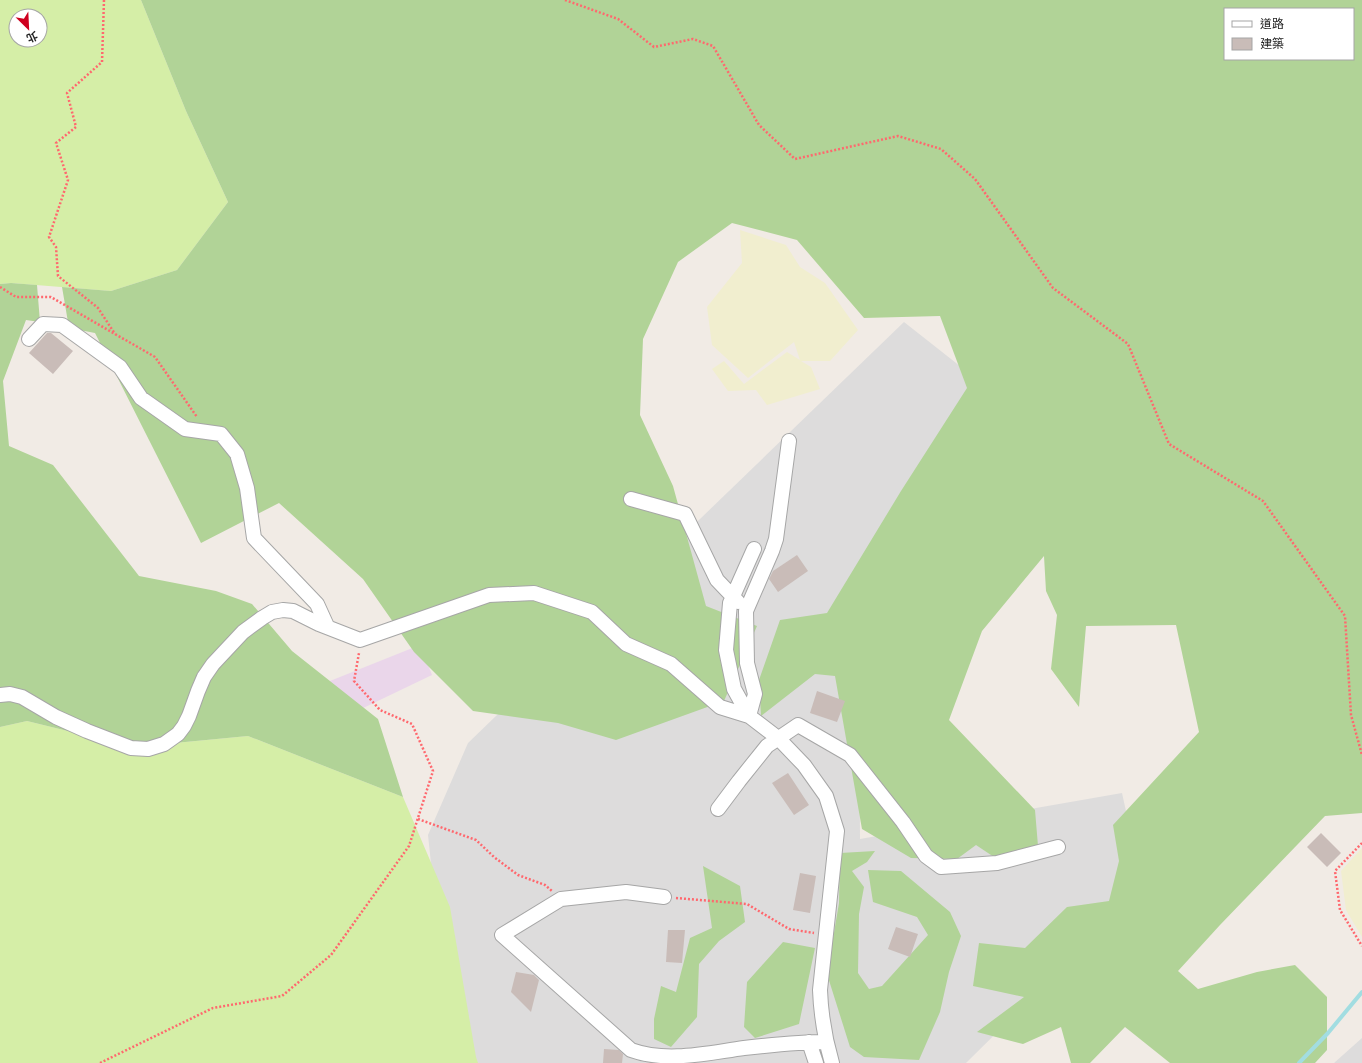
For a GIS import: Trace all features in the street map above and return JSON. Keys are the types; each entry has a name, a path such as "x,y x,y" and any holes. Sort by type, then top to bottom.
{"street":[{"path":"29,339 43,324 62,325 120,366 141,398 185,429 221,434 237,454 247,488 254,538 317,604 327,626"},
{"path":"749,716 755,694 747,663 746,610 776,539 789,441"},
{"path":"631,499 685,514 717,580 746,610"},
{"path":"749,716 734,689 726,650 730,603 754,549"},
{"path":"0,695 10,694 22,697 63,721 126,746 141,749 154,748 168,742 182,729 189,716 200,684 208,671 230,645 253,623 272,612 288,610 298,613 319,624 360,640 489,595 534,593 592,612 626,644 672,664 720,707 749,716 778,738 804,765 826,796 838,831 820,990 821,1016 832,1063"},
{"path":"718,809 767,746 798,725 850,754 903,822 926,856 941,867 997,864 1058,847"},
{"path":"664,897 626,892 562,899 502,935 632,1050 640,1055 655,1059 684,1059 745,1048 826,1042"},
{"path":"810,1042 816,1063"}],"path":[{"path":"104,0 102,62 68,93 76,127 56,143 68,180 50,237 56,247 58,276 98,308 115,334"},
{"path":"565,0 618,19 654,47 693,39 713,46 759,125 795,159 898,136 941,149 975,179 1053,288 1128,344 1169,444 1263,501 1345,616 1351,715 1362,755"},
{"path":"0,287 16,297 51,297 155,357 207,432"},
{"path":"100,1063 213,1008 282,996 331,955 409,846 432,771 412,724 380,710 354,681 360,640"},
{"path":"418,818 476,840 494,858 518,875 545,885 562,899"},
{"path":"1362,843 1335,871 1340,910 1362,946"},
{"path":"664,897 747,904 789,928 826,935"}],"shaded area":[{"path":"740,230 786,245 800,267 825,283 858,330 830,361 801,361 811,367 820,389 767,405 756,390 728,391 712,369 724,361 744,384 787,352 800,360 794,342 748,378 712,345 707,307 742,263"},
{"path":"904,322 984,385 859,680 860,839 1122,793 1143,888 966,1063 452,1063 428,835 468,743"},
{"path":"420,645 432,675 309,734 305,691"},
{"path":"1362,848 1362,937 1346,910 1341,871"},
{"path":"1362,1038 1362,1063 1334,1063"}],"green space":[{"path":"0,0 141,0 186,111 228,202 177,270 111,291 11,283 0,284"},
{"path":"141,0 1362,0 1362,813 1325,816 1178,971 1198,989 1257,972 1295,965 1327,997 1327,1050 1315,1063 1170,1063 1125,1027 1090,1063 1071,1063 1061,1027 1023,1044 977,1032 1024,997 973,986 979,943 1025,948 1067,907 1109,901 1119,861 1113,825 1199,732 1176,625 1086,626 1079,707 1051,669 1057,615 1046,591 1044,556 982,631 949,720 1035,810 1039,858 1003,863 976,845 957,859 911,858 862,829 835,676 815,674 761,716 759,680 780,620 827,613 901,491 967,388 940,316 864,318 797,240 732,223 678,262 643,339 640,415 673,486 706,606 757,626 724,701 616,740 558,723 473,711 414,652 363,579 279,503 201,543 95,333 69,328 62,287 111,291 177,270 228,202 186,111"},
{"path":"11,283 37,285 40,322 26,320 3,381 9,446 53,465 139,576 216,591 252,604 292,651 378,719 403,797 248,736 133,747 27,721 0,727 0,284"},
{"path":"27,721 133,747 248,736 403,797 450,907 478,1063 0,1063 0,727"},
{"path":"875,851 867,862 852,871 864,887 859,914 858,973 869,989 882,986 928,935 917,917 873,902 868,870 901,871 950,912 961,936 949,972 940,1012 919,1060 864,1057 850,1047 827,974 839,903 840,853"},
{"path":"703,866 740,886 745,922 719,941 699,964 697,1017 671,1047 654,1039 654,1019 661,986 676,992 690,938 712,928"},
{"path":"783,942 815,948 799,1024 755,1038 744,1027 747,982"}],"building":[{"path":"47,333 51,333 73,351 53,374 29,353"},
{"path":"797,555 808,571 778,592 769,579 773,571"},
{"path":"817,691 845,701 837,722 810,713"},
{"path":"788,773 809,805 794,815 772,783"},
{"path":"1321,833 1341,853 1327,867 1307,847"},
{"path":"800,873 816,876 810,913 793,910"},
{"path":"896,927 918,934 910,957 888,949"},
{"path":"668,930 685,930 682,963 666,962"},
{"path":"516,972 534,975 539,980 531,1012 511,992"},
{"path":"604,1049 619,1050 623,1054 622,1063 603,1063"}],"waterway":[{"path":"1299,1063 1328,1033 1362,992"}]}
